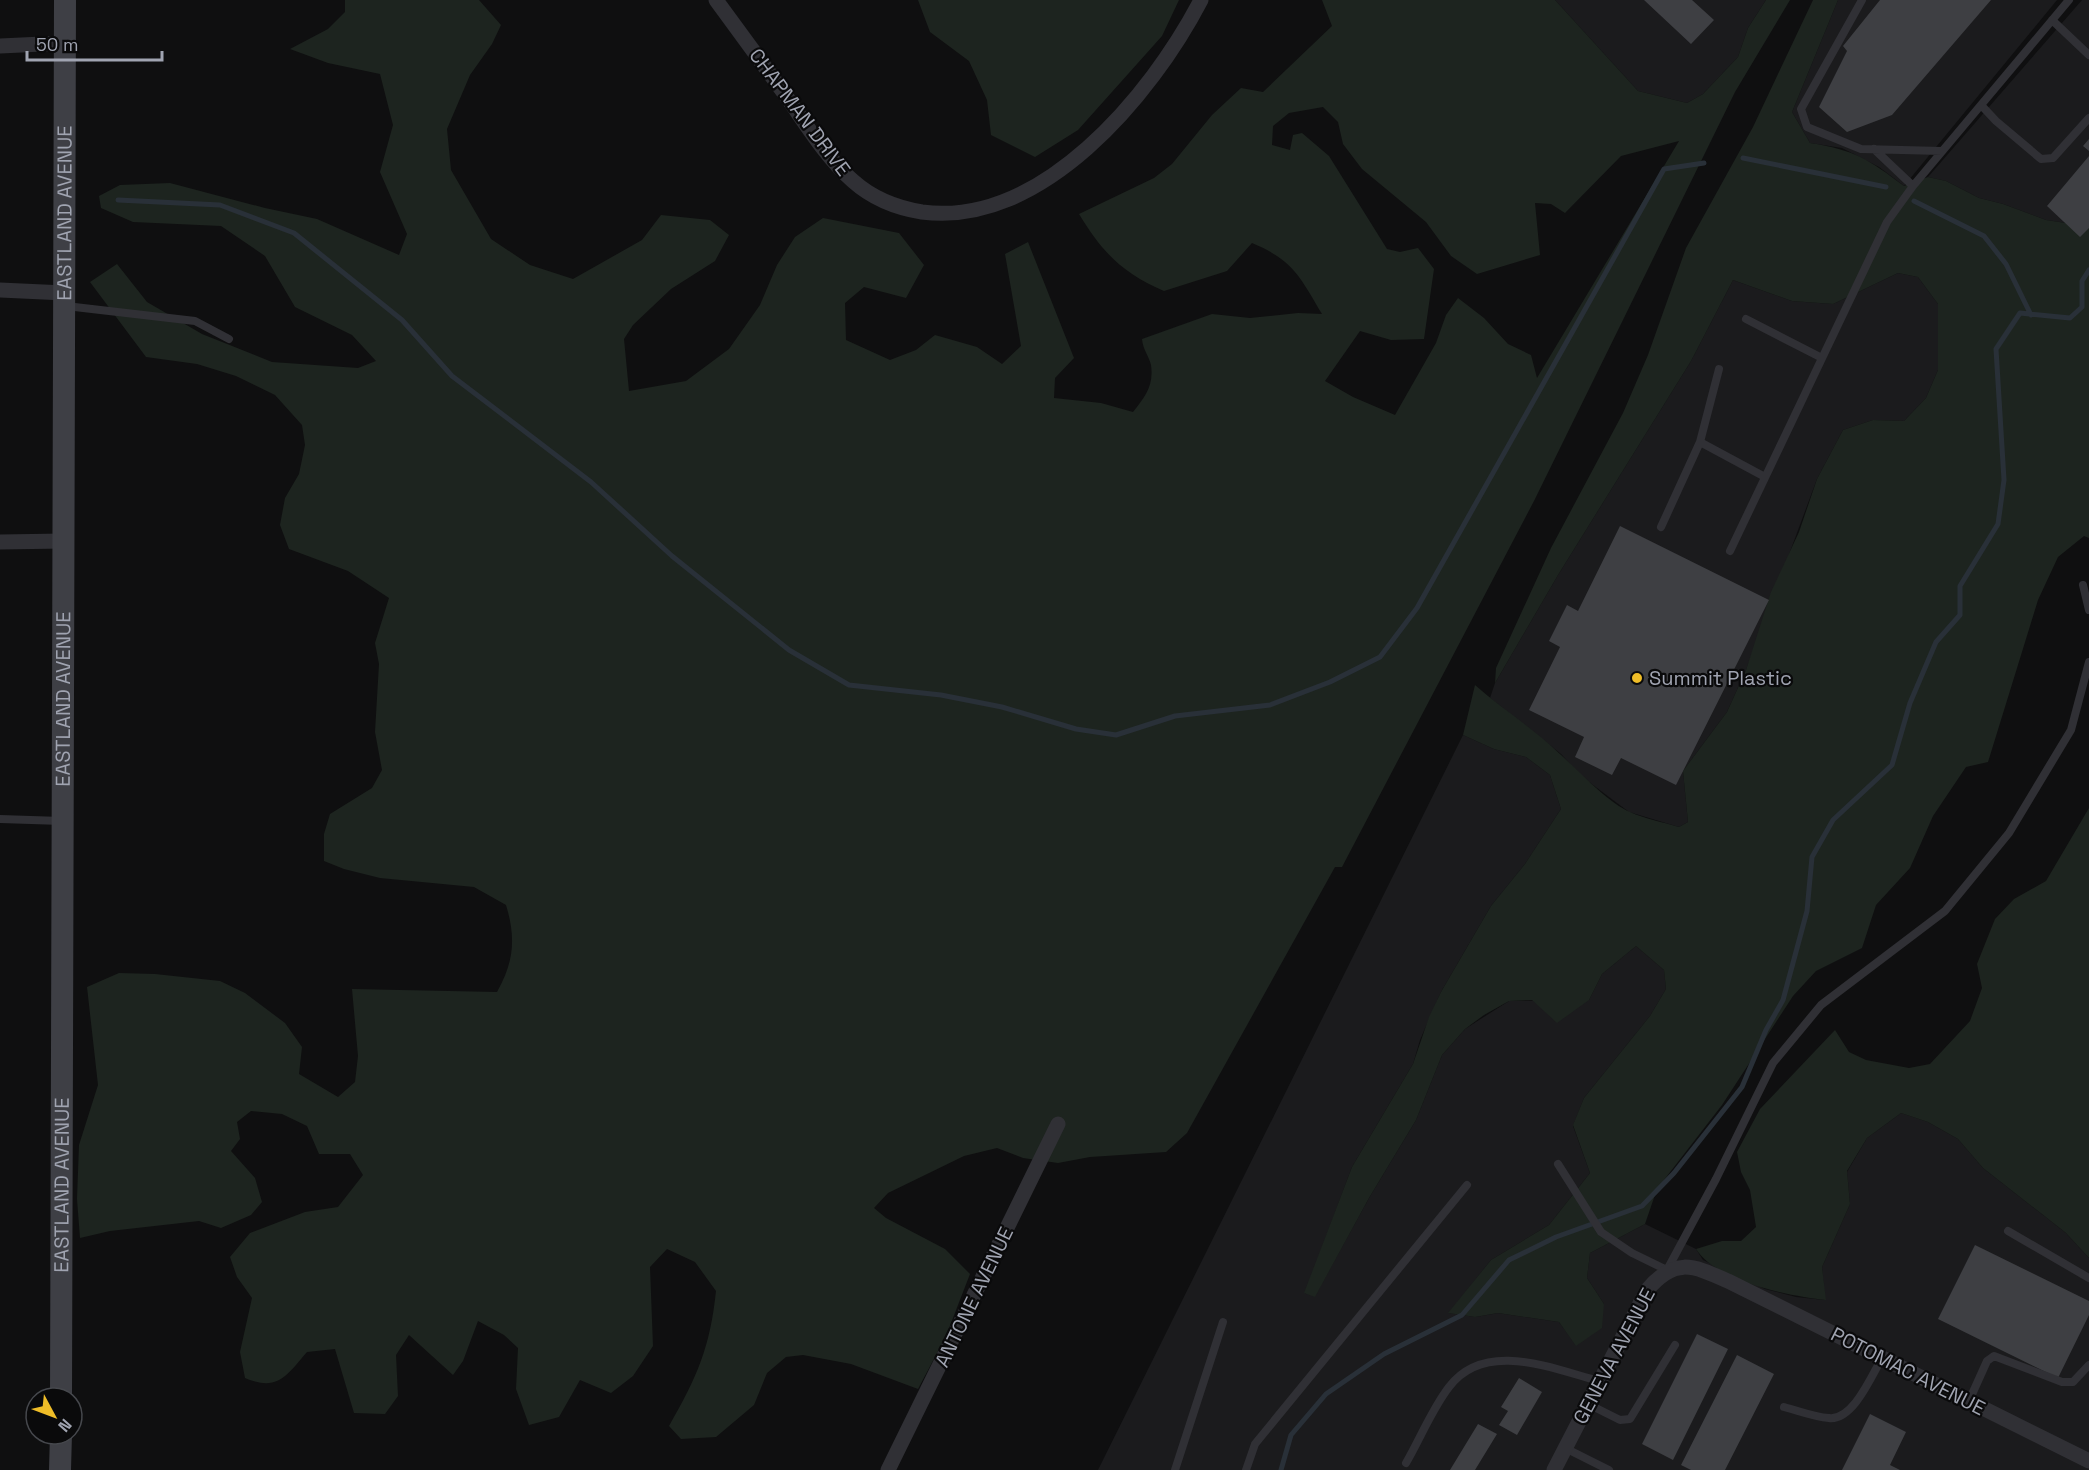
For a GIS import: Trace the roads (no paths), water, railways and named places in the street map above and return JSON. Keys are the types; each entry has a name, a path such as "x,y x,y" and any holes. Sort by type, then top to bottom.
{"street":[{"name":"EASTLAND AVENUE","path":"61,1386 65,0"},
{"name":"CHAPMAN DRIVE","path":"716,0 816,140 854,182 877,198 904,209 946,215 982,210 1013,199 1038,184 1083,149 1152,78 1176,44 1201,0"},
{"path":"0,46 64,43"},
{"path":"0,290 65,299"},
{"path":"0,542 63,541"},
{"name":"ANTONE AVENUE","path":"888,1470 1058,1124"},
{"name":"GENEVA AVENUE","path":"1554,1470 1647,1290 1666,1270 1684,1267 1701,1269 1728,1281"},
{"name":"POTOMAC AVENUE","path":"1728,1281 2089,1461"},
{"path":"60,1470 61,1446"}],"lane":[{"path":"1862,0 1801,109 1807,127 1862,149 1942,151"},
{"path":"1730,551 1887,222 1913,186 2069,0"},
{"path":"2052,20 2089,55"},
{"path":"1981,105 1996,121 2041,159 2053,158 2089,118"},
{"path":"1874,149 1913,186"},
{"path":"65,299 195,321 229,339"},
{"path":"1746,320 1822,358"},
{"path":"1661,527 1700,442 1719,369"},
{"path":"1700,442 1766,477"},
{"path":"2083,585 2089,610"},
{"path":"1558,1164 1601,1232 1632,1253 1666,1270 1716,1179 1773,1063 1821,1005 1946,911 2009,833 2071,730 2089,662"},
{"path":"0,819 63,821"},
{"path":"1246,1470 1255,1444 1467,1185"},
{"path":"2008,1231 2089,1278"},
{"path":"1175,1470 1223,1322"},
{"path":"1588,1404 1620,1420 1630,1419 1675,1345"},
{"path":"1969,1401 1987,1361 1994,1356 2062,1382 2073,1382 2089,1365"},
{"path":"1784,1407 1832,1419 1846,1413 1858,1400 1882,1358"},
{"path":"1406,1463 1448,1388 1458,1376 1477,1366 1501,1361 1528,1362 1599,1381"},
{"path":"1565,1448 1609,1470"}],"waterway":[{"path":"1743,158 1886,187"},
{"path":"118,200 220,205 294,233 402,320 452,376 591,482 672,556 789,650 849,685 941,695 1002,707 1076,729 1116,735 1175,716 1270,705 1330,682 1380,657 1417,608 1664,169 1704,163"},
{"path":"1914,201 1984,236 2006,264 2031,315"},
{"path":"1281,1470 1291,1435 1326,1394 1384,1354 1462,1315 1509,1260 1556,1237 1642,1206 1674,1173 1742,1087 1766,1030 1783,1000 1807,911 1812,857 1833,820 1892,765 1910,703 1936,642 1960,615 1960,586 1998,524 2004,480 1996,349 2020,313 2070,318 2082,307 2082,281 2089,270"}],"place":[{"name":"Summit Plastic","path":"1637,678"}]}
